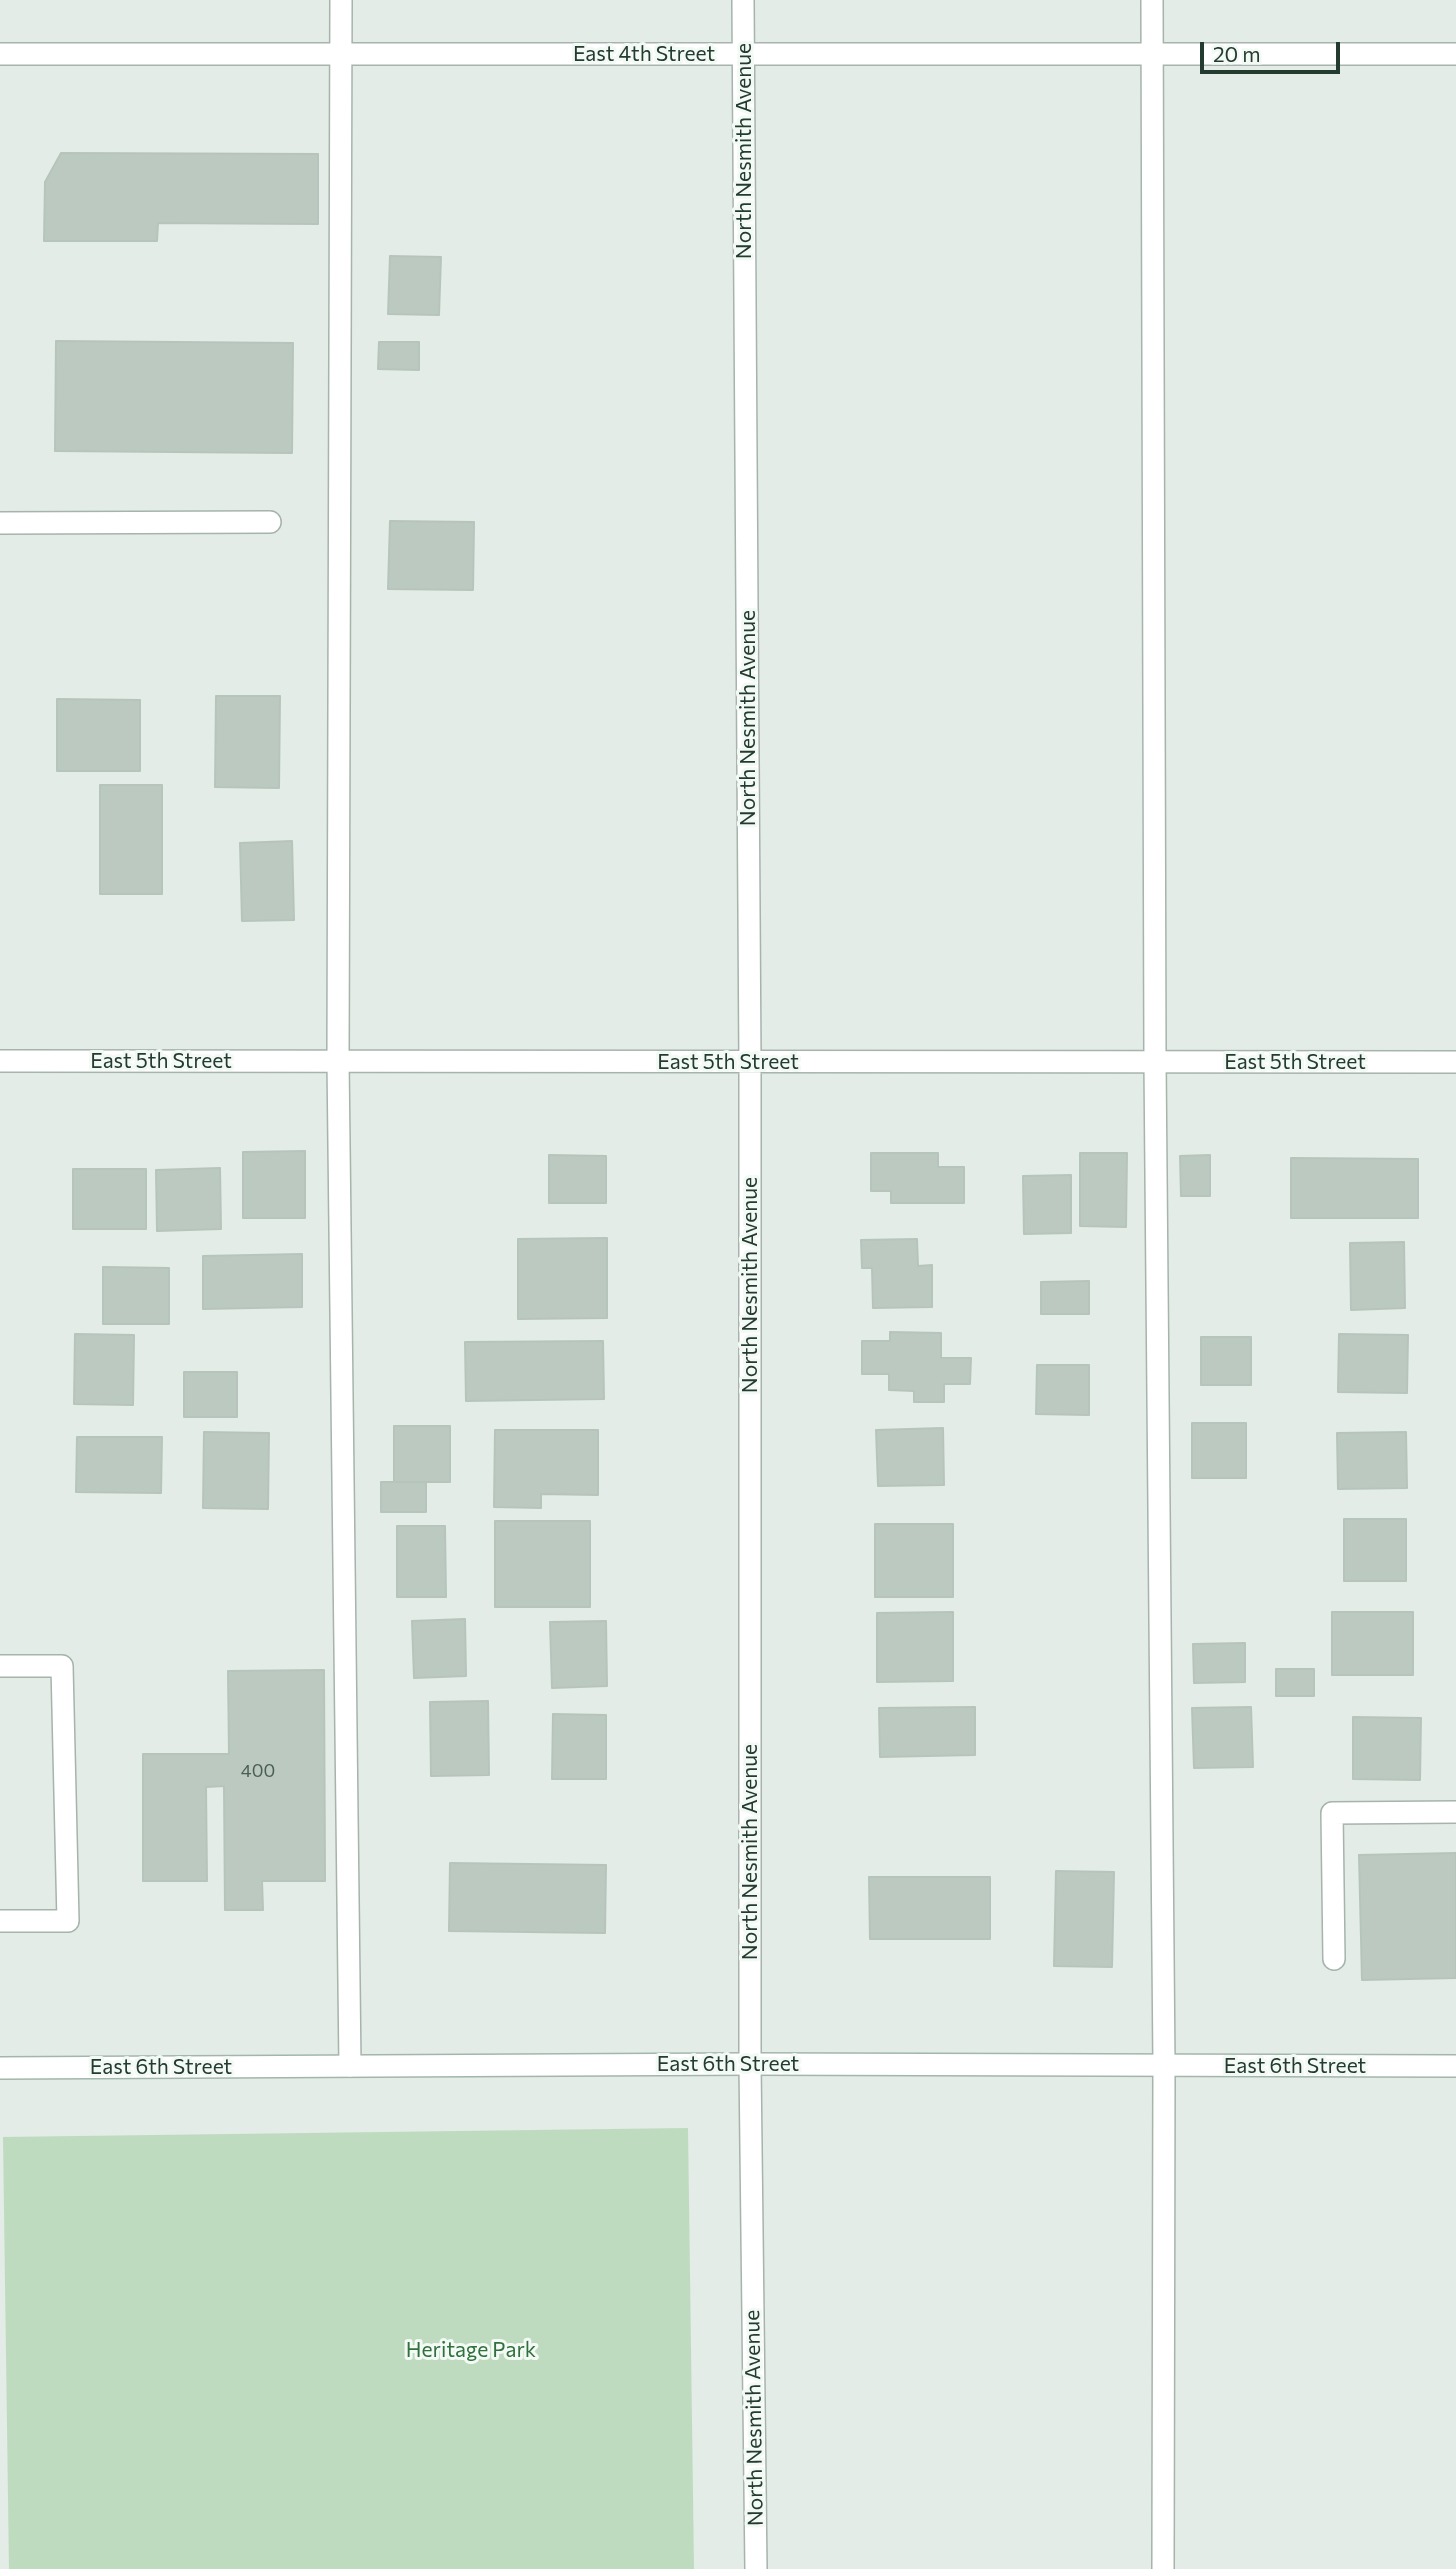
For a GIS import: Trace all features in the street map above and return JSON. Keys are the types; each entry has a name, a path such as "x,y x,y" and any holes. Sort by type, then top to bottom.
{"street":[{"path":"341,0 338,1061 350,2066"},
{"name":"North Nesmith Avenue","path":"743,0 750,1062 750,2064 756,2569"},
{"path":"1152,0 1155,1062 1164,2065 1163,2569"},
{"name":"East 4th Street","path":"0,54 1456,54"},
{"path":"0,523 270,522"},
{"name":"East 5th Street","path":"0,1061 1456,1062"},
{"path":"0,1666 62,1666 68,1921 0,1921"},
{"path":"1334,1959 1332,1813 1456,1812"},
{"name":"East 6th Street","path":"0,2067 750,2064 1456,2066"}],"green space":[{"name":"Heritage Park","path":"688,2128 694,2569 9,2569 3,2137"}],"building":[{"path":"61,153 318,154 318,224 158,223 157,241 44,241 45,182"},
{"path":"390,256 441,257 439,315 388,314"},
{"path":"56,341 293,343 292,453 55,451"},
{"path":"379,342 419,342 419,370 378,369"},
{"path":"390,521 474,522 473,590 388,589"},
{"path":"216,696 280,696 279,788 215,787"},
{"path":"57,699 140,700 140,771 57,771"},
{"path":"100,785 162,785 162,894 100,894"},
{"path":"292,841 294,920 242,921 240,843"},
{"path":"305,1151 305,1218 243,1218 243,1152"},
{"path":"871,1153 938,1153 938,1167 964,1167 964,1203 891,1203 891,1191 871,1191"},
{"path":"1080,1153 1127,1153 1126,1227 1080,1226"},
{"path":"549,1155 606,1156 606,1203 549,1203"},
{"path":"1210,1155 1210,1196 1181,1196 1180,1156"},
{"path":"1291,1158 1418,1159 1418,1218 1291,1218"},
{"path":"220,1168 221,1229 157,1231 156,1170"},
{"path":"73,1169 146,1169 146,1229 73,1229"},
{"path":"1071,1175 1071,1233 1024,1234 1023,1176"},
{"path":"607,1238 607,1318 518,1319 518,1239"},
{"path":"917,1239 918,1266 932,1265 932,1307 873,1308 872,1268 862,1268 861,1240"},
{"path":"1404,1242 1405,1308 1351,1310 1350,1243"},
{"path":"302,1254 302,1307 203,1309 203,1256"},
{"path":"103,1267 169,1268 169,1324 103,1324"},
{"path":"1089,1281 1089,1314 1041,1314 1041,1282"},
{"path":"890,1332 941,1333 941,1358 971,1358 970,1384 944,1384 944,1402 914,1402 914,1391 889,1390 889,1374 862,1374 862,1341 890,1341"},
{"path":"75,1334 134,1335 133,1405 74,1404"},
{"path":"1339,1334 1408,1335 1407,1393 1338,1392"},
{"path":"1201,1337 1251,1337 1251,1385 1201,1385"},
{"path":"603,1341 604,1399 466,1401 465,1342"},
{"path":"1037,1365 1089,1365 1089,1415 1036,1414"},
{"path":"184,1372 237,1372 237,1417 184,1417"},
{"path":"1192,1423 1246,1423 1246,1478 1192,1478"},
{"path":"394,1426 450,1426 450,1482 394,1482"},
{"path":"943,1428 944,1485 878,1486 876,1430"},
{"path":"495,1430 598,1430 598,1495 541,1494 541,1508 494,1507"},
{"path":"204,1432 269,1433 268,1509 203,1508"},
{"path":"1406,1432 1407,1488 1338,1489 1337,1433"},
{"path":"77,1437 162,1437 161,1493 76,1492"},
{"path":"381,1482 426,1482 426,1512 381,1512"},
{"path":"1344,1519 1406,1519 1406,1581 1344,1581"},
{"path":"495,1521 590,1521 590,1607 495,1607"},
{"path":"875,1524 953,1524 953,1597 875,1597"},
{"path":"397,1526 445,1526 446,1597 397,1597"},
{"path":"953,1612 953,1681 877,1682 877,1613"},
{"path":"1332,1612 1413,1612 1413,1675 1332,1675"},
{"path":"465,1619 466,1676 414,1678 412,1621"},
{"path":"606,1621 607,1686 552,1688 550,1622"},
{"path":"1245,1643 1245,1682 1194,1683 1193,1644"},
{"path":"1276,1669 1314,1669 1314,1696 1276,1696"},
{"path":"324,1670 325,1881 262,1881 263,1910 225,1910 224,1786 206,1787 207,1881 143,1881 143,1754 229,1754 228,1671"},
{"path":"488,1701 489,1775 431,1776 430,1702"},
{"path":"975,1707 975,1755 880,1757 879,1708"},
{"path":"1251,1707 1253,1767 1194,1768 1192,1708"},
{"path":"553,1714 606,1715 606,1779 552,1779"},
{"path":"1353,1717 1421,1718 1420,1780 1353,1779"},
{"path":"1456,1853 1456,1978 1362,1980 1359,1855"},
{"path":"450,1863 606,1865 605,1933 449,1931"},
{"path":"1056,1871 1114,1872 1112,1967 1054,1966"},
{"path":"869,1877 990,1877 990,1939 870,1939"}]}
